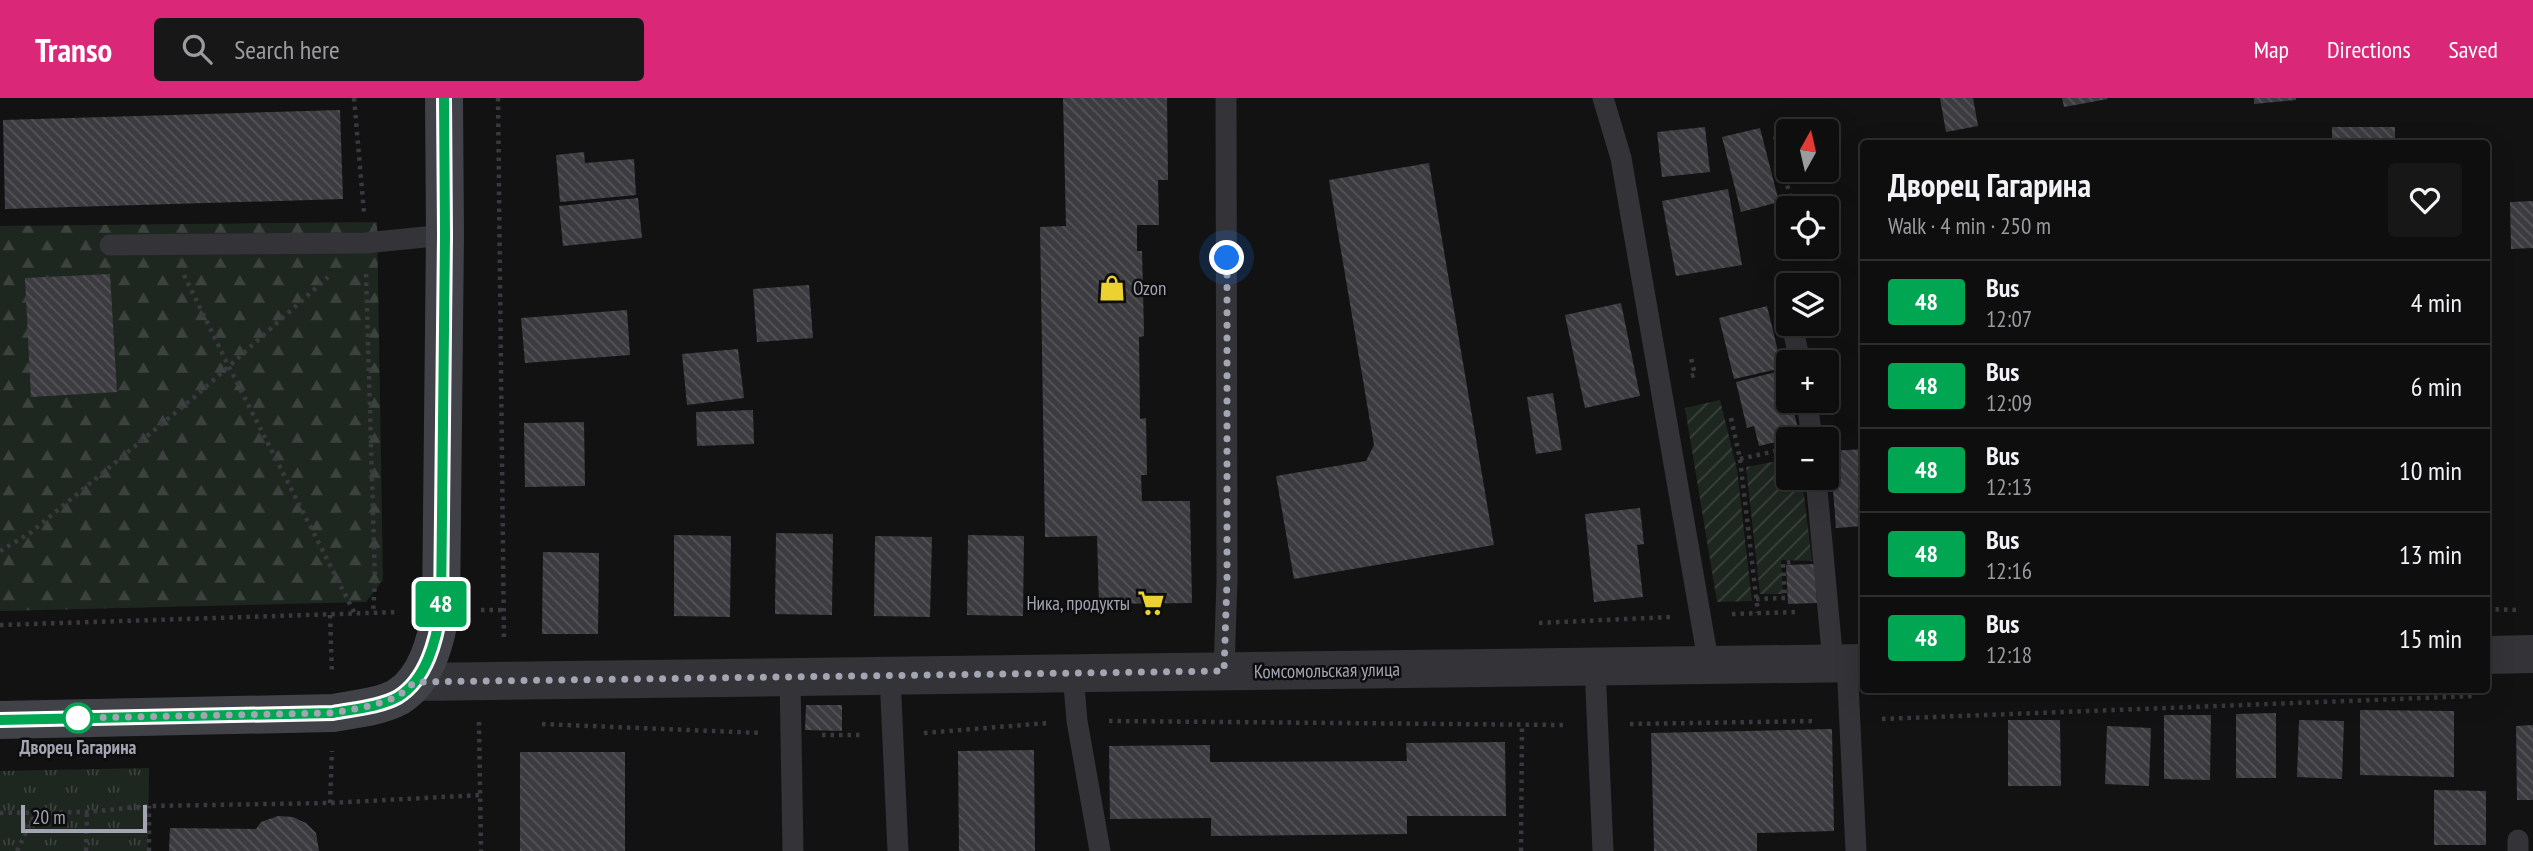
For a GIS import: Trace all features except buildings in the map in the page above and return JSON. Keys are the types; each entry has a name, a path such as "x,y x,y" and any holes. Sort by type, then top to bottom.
{"main road":[{"path":"0,720 333,713 370,706 397,697 415,682 435,644 441,610 444,98"}],"street":[{"path":"2490,655 2533,654"},
{"name":"Комсомольская улица","path":"415,682 1848,663"}],"lane":[{"path":"1224,671 1227,580 1226,98"},
{"path":"1603,98 1620,158 1709,666"},
{"path":"110,245 365,243 445,235"},
{"path":"1818,490 1848,663 1856,851"},
{"path":"1595,666 1603,851"},
{"path":"1073,673 1077,721 1100,851"},
{"path":"890,676 898,851"},
{"path":"790,677 793,851"}],"path":[{"path":"354,98 365,243 376,580 373,613"},
{"path":"481,851 479,722 503,659 505,610 498,98"},
{"path":"1775,136 1789,196"},
{"path":"0,551 30,533 229,367 365,243"},
{"path":"170,246 355,614"},
{"path":"1731,418 1740,459 1758,613"},
{"path":"1740,459 1776,451"},
{"path":"0,625 505,610"},
{"path":"2490,610 2521,610"},
{"path":"533,724 893,736 1077,721 1522,725 1851,720 2476,696"},
{"path":"479,722 492,722"},
{"path":"1521,851 1522,725"},
{"path":"0,813 87,812 149,806 330,803 480,795"},
{"path":"149,806 149,851"},
{"path":"17,851 36,812"},
{"path":"86,851 87,812"}],"green space":[{"path":"377,222 383,580 366,602 0,611 0,226"},
{"path":"1720,400 1737,469 1752,601 1717,602 1685,408"},
{"path":"1776,461 1776,490 1803,490 1812,561 1781,560 1783,594 1760,594 1746,467"},
{"path":"149,768 148,851 0,851 0,771"}],"bus line":[{"name":"48","path":"0,720 333,713 370,706 397,697 415,682 435,644 441,610 444,98"}],"place":[{"name":"Ozon","path":"1112,288"},
{"name":"Ника, продукты","path":"1151,603"},
{"name":"Дворец Гагарина","path":"78,718"}],"route":[{"path":"78,718 333,713 370,706 397,697 415,682 1224,671 1227,580 1227,258"}]}
